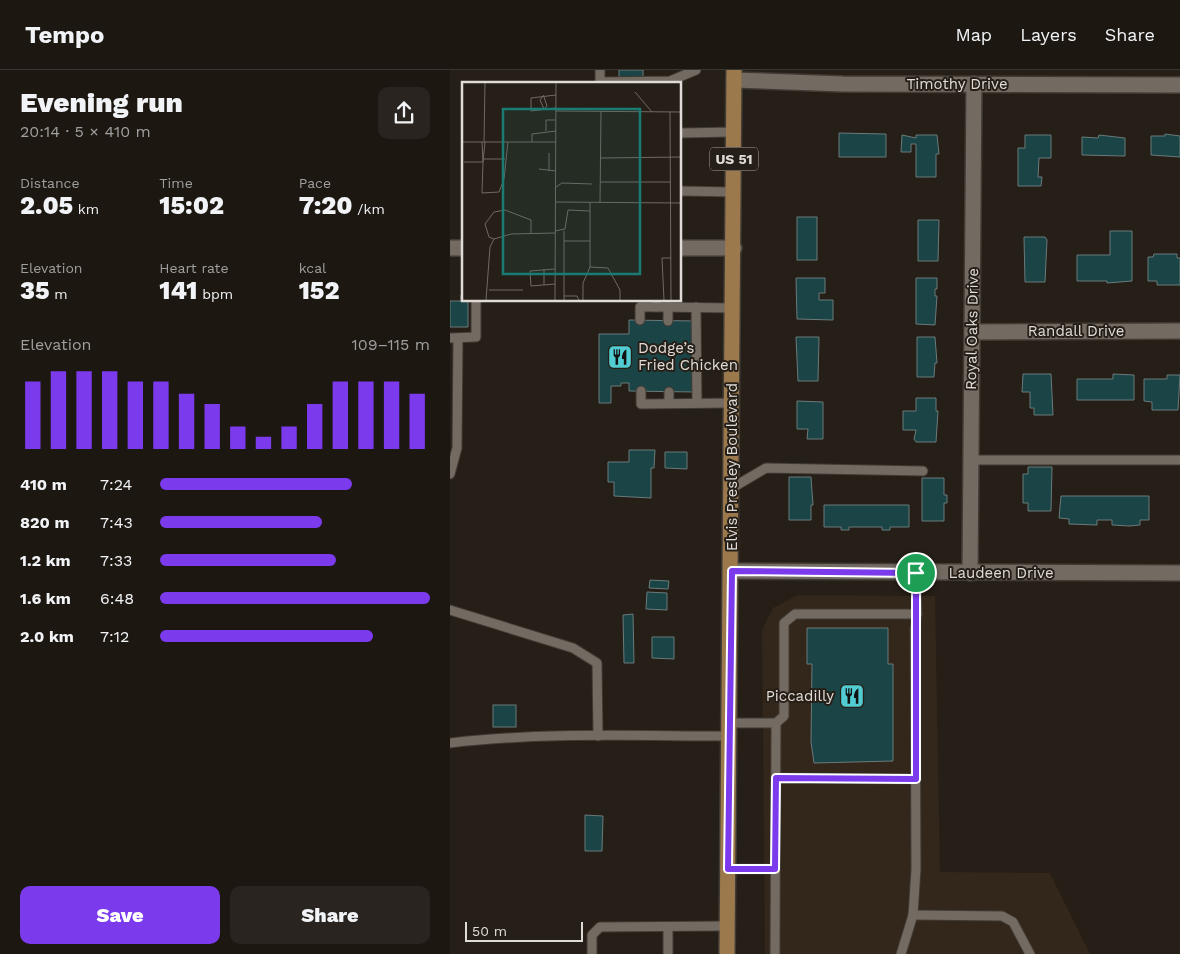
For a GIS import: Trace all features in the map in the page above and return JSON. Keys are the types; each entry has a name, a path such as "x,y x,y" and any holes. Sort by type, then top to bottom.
{"main road":[{"name":"Elvis Presley Boulevard","path":"727,954 732,571 734,75"}],"street":[{"name":"Timothy Drive","path":"734,75 843,84 1180,85"},
{"name":"Royal Oaks Drive","path":"970,573 974,84"},
{"path":"681,248 734,248"},
{"name":"Randall Drive","path":"972,332 1180,331"},
{"name":"Laudeen Drive","path":"732,571 1180,573"}],"lane":[{"path":"600,70 600,82 670,81 696,70"},
{"path":"669,70 670,81"},
{"path":"681,132 734,132"},
{"path":"681,192 734,192"},
{"path":"450,474 457,448 454,338 476,337 476,301"},
{"path":"640,320 640,307 656,303 668,307 733,308"},
{"path":"668,307 668,321"},
{"path":"696,307 697,403"},
{"path":"641,391 641,404 732,402"},
{"path":"669,392 669,403"},
{"path":"971,460 1180,460"},
{"path":"732,488 766,468 923,470"},
{"path":"901,954 913,915 916,869 916,573"},
{"path":"450,610 573,648 597,663 598,736"},
{"path":"450,743 491,738 598,736 730,730 776,723 784,716 784,623 795,614 917,614"},
{"path":"775,954 776,723"},
{"path":"776,778 916,779"},
{"path":"728,869 775,869"},
{"path":"913,915 1002,916 1013,922 1030,954"},
{"path":"592,954 592,935 600,927 727,926"},
{"path":"668,927 668,954"}],"shaded area":[{"path":"798,595 935,596 940,872 1050,873 1090,954 765,954 762,630 773,608"}],"building":[{"path":"619,70 643,70 643,80 619,78"},
{"path":"839,133 886,134 886,157 839,157"},
{"path":"1165,134 1180,136 1180,157 1151,155 1151,136 1165,136"},
{"path":"902,135 916,138 916,135 937,135 939,154 936,154 936,177 916,177 916,144 911,144 911,152 901,152"},
{"path":"1025,135 1051,135 1051,158 1039,158 1038,177 1042,177 1041,186 1018,186 1018,148 1025,148"},
{"path":"1099,135 1125,138 1125,156 1082,155 1082,137 1098,138"},
{"path":"797,217 817,217 817,260 797,260"},
{"path":"918,220 939,220 938,261 918,261"},
{"path":"1110,231 1132,231 1132,281 1107,283 1107,281 1077,281 1077,255 1110,255"},
{"path":"1024,237 1045,237 1047,240 1045,282 1025,282"},
{"path":"1154,254 1177,254 1177,258 1180,258 1180,285 1157,285 1157,281 1148,281 1148,257 1153,257"},
{"path":"796,278 825,278 825,293 819,293 819,300 833,300 833,320 797,319"},
{"path":"916,278 937,278 937,289 935,289 935,296 937,296 935,325 916,324"},
{"path":"462,295 462,301 468,301 468,327 450,327 450,301 461,301"},
{"path":"629,320 695,321 694,392 629,391 629,383 621,383 621,386 611,386 611,403 599,403 599,334 629,334"},
{"path":"796,337 819,337 818,381 798,381"},
{"path":"917,337 935,337 937,363 935,363 934,377 917,377"},
{"path":"1023,374 1051,374 1053,415 1034,415 1034,408 1030,408 1030,392 1022,392"},
{"path":"1113,374 1134,375 1134,400 1077,400 1077,379 1113,379"},
{"path":"1167,375 1180,375 1178,410 1152,410 1152,402 1144,401 1144,379 1167,379"},
{"path":"916,398 936,398 936,411 938,411 936,442 916,442 914,439 916,430 903,430 903,411 916,411"},
{"path":"797,401 823,402 823,439 807,439 808,429 797,429"},
{"path":"629,450 655,450 654,468 651,468 651,498 614,496 614,482 608,482 608,462 629,462"},
{"path":"665,452 687,452 687,469 665,468"},
{"path":"1028,467 1052,467 1051,511 1028,511 1028,503 1023,503 1023,474 1028,474"},
{"path":"789,477 811,477 813,505 811,505 811,520 789,520"},
{"path":"922,478 944,478 944,495 947,495 947,503 944,503 944,521 922,521"},
{"path":"1061,496 1149,496 1149,520 1140,520 1140,525 1129,526 1112,525 1112,520 1097,520 1097,525 1069,524 1069,519 1059,518"},
{"path":"824,505 909,505 909,527 890,527 890,530 882,530 882,527 849,527 849,530 841,530 841,527 824,527"},
{"path":"650,580 669,581 668,589 649,588"},
{"path":"647,592 667,593 667,610 646,609"},
{"path":"633,614 634,663 624,663 623,615"},
{"name":"Piccadilly","path":"807,628 888,628 888,664 893,664 893,761 814,763 811,742 812,664 807,664"},
{"path":"652,637 674,637 674,659 652,658"},
{"path":"493,705 516,705 516,727 493,727"},
{"path":"585,815 603,816 602,851 585,851"}],"place":[{"name":"Dodge’s Fried Chicken","path":"620,357"},
{"name":"Piccadilly","path":"852,696"}],"route":[{"path":"732,571 916,573 916,779 776,778 775,869 728,869 732,571"}]}
